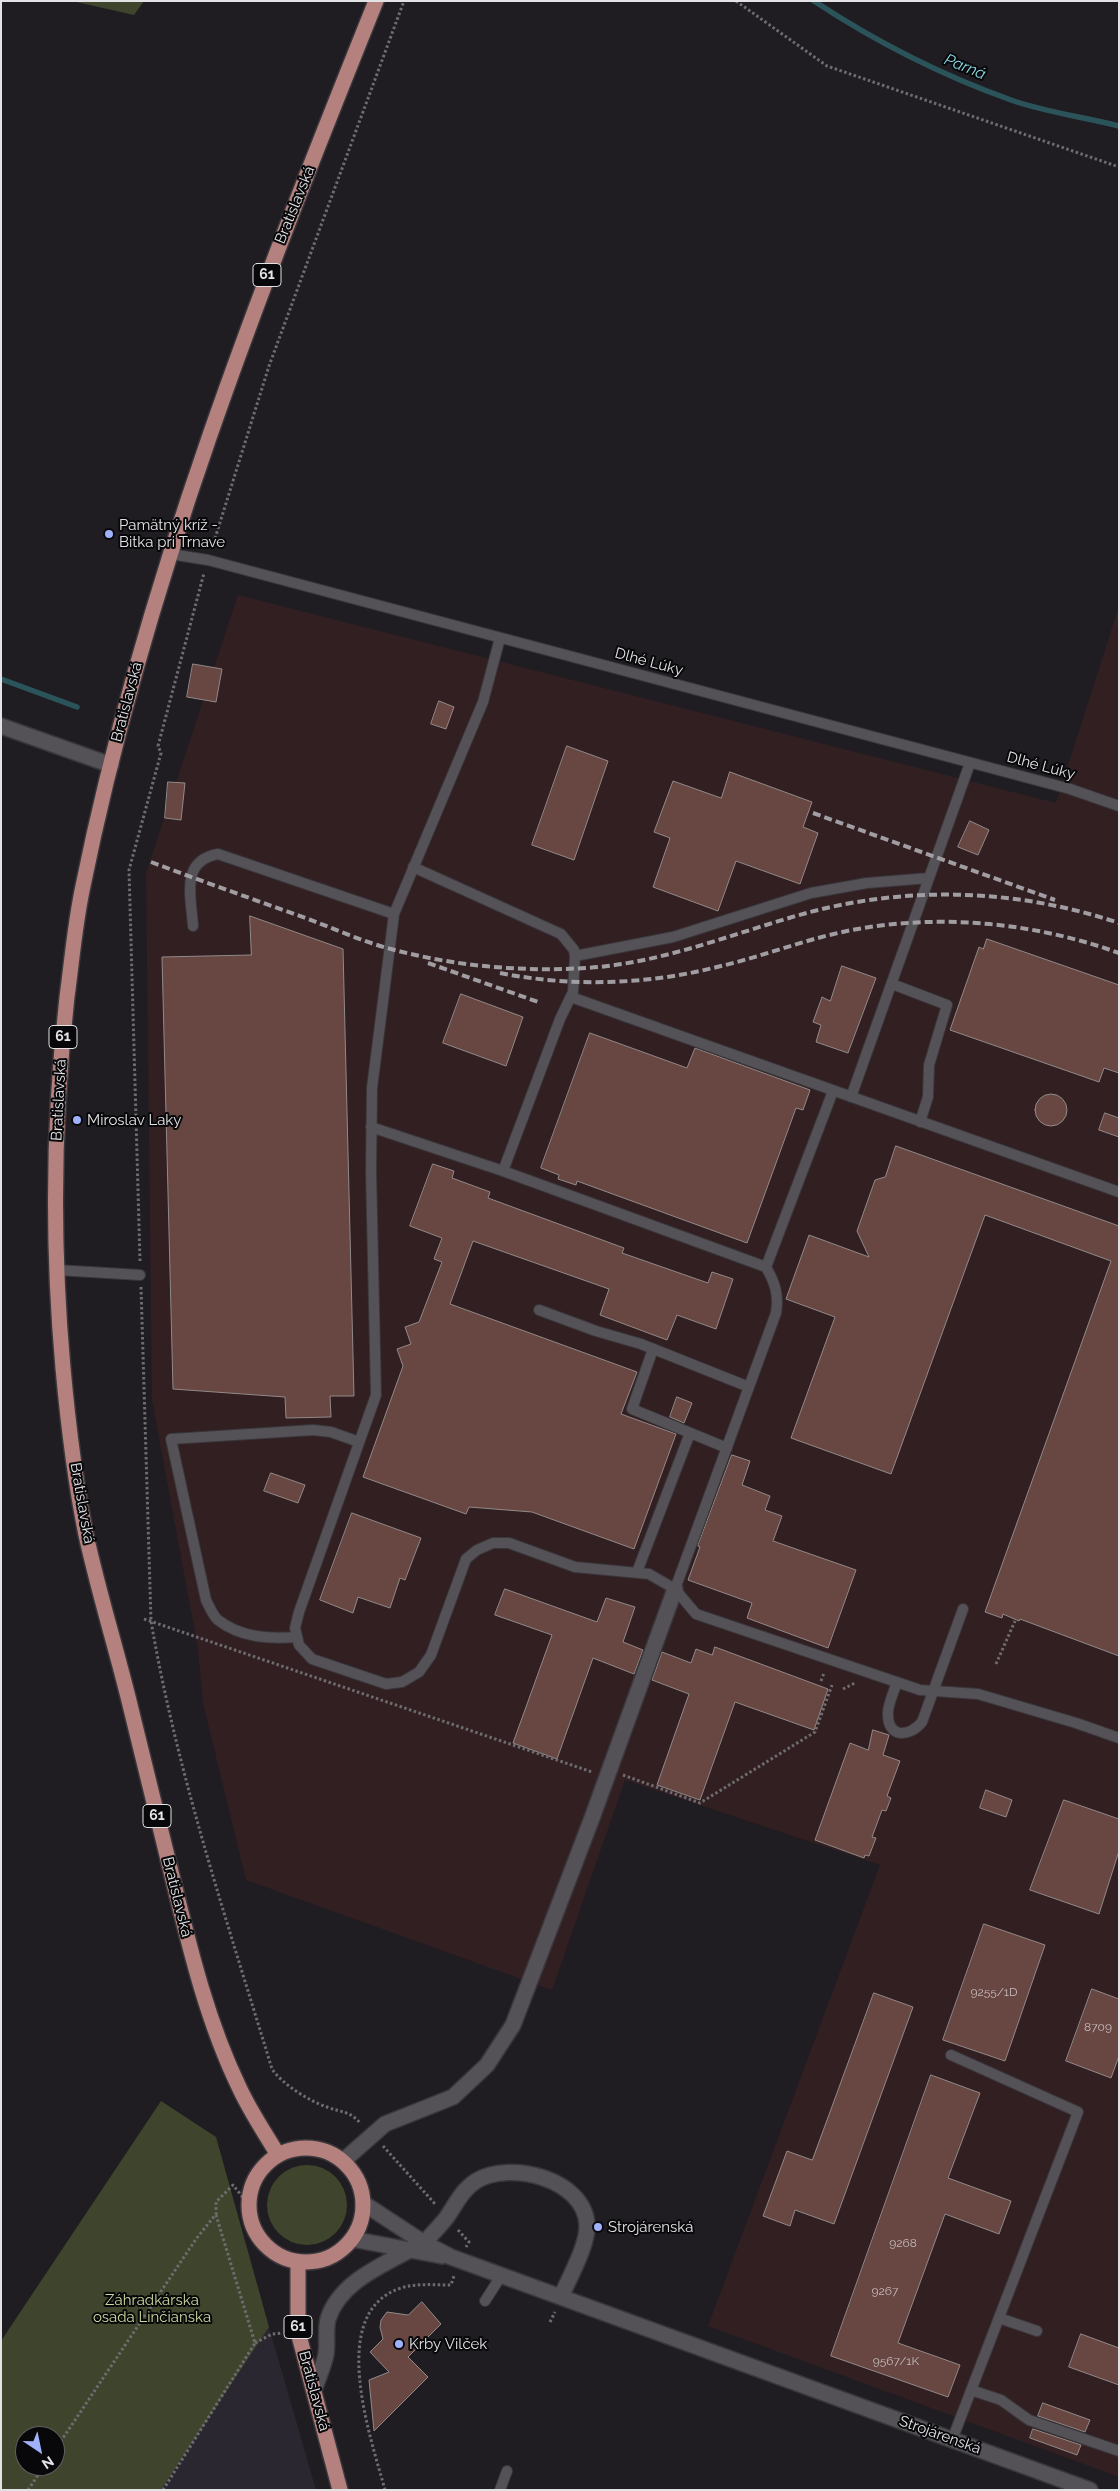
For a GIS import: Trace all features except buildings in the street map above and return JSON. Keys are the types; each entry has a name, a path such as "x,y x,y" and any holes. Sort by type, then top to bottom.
{"main road":[{"name":"Bratislavská","path":"278,2155 240,2090 220,2042 193,1959 86,1531 63,1372 57,1270 56,1156 58,1093 64,1025 83,886 111,765 170,554 260,296 376,1"},
{"path":"310,2148 322,2150 343,2161 358,2180 364,2203 360,2224 352,2239 337,2253 326,2259 298,2262 285,2259 263,2243 250,2219 249,2205 255,2179 263,2167 278,2155 292,2149 310,2148"},
{"name":"Bratislavská","path":"298,2262 298,2332 340,2490"}],"street":[{"path":"1,726 111,765"},
{"path":"343,2161 385,2124 452,2097 487,2065 513,2025 592,1818 676,1589"},
{"path":"427,2249 461,2195 476,2181 502,2174 524,2173 542,2177 561,2185 577,2199 588,2226 584,2242 561,2297"},
{"path":"364,2203 427,2249"},
{"path":"352,2239 408,2251 427,2249"},
{"name":"Strojárenská","path":"427,2249 458,2254 501,2276 952,2440 1066,2486 1090,2490"},
{"path":"314,2390 326,2353 326,2330 332,2310 361,2277 408,2251"}],"lane":[{"name":"Dlhé Lúky","path":"170,554 208,560 1070,789 1119,806"},
{"path":"500,638 483,702 394,914 372,1088 371,1127 376,1395 298,1612 296,1628 299,1645 312,1659 386,1684 402,1682 419,1672 431,1654 466,1559 477,1550 493,1543 508,1543 574,1567 649,1574 676,1589 696,1614 920,1690 978,1694 1076,1722 1119,1738"},
{"path":"852,1097 970,763"},
{"path":"193,926 190,876 194,867 205,857 218,854 394,914"},
{"path":"413,867 561,934 574,950 576,968 571,997 560,1019 503,1171"},
{"path":"575,956 673,937 810,893 867,883 929,878"},
{"path":"892,984 947,1005 929,1065 928,1097 920,1122"},
{"path":"571,997 1119,1192"},
{"path":"766,1267 833,1091"},
{"path":"371,1127 503,1171 766,1267 776,1284 778,1300 749,1387 676,1589"},
{"path":"57,1270 140,1275"},
{"path":"539,1310 653,1349 749,1387"},
{"path":"653,1349 632,1409 727,1448"},
{"path":"298,1636 270,1639 239,1632 217,1619 206,1600 171,1439 313,1430 331,1432 359,1442"},
{"path":"637,1572 690,1433"},
{"path":"897,1682 888,1711 888,1723 894,1731 905,1734 915,1730 922,1722 963,1609"},
{"path":"950,2055 1078,2112 952,2440"},
{"path":"485,2301 501,2276"},
{"path":"999,2318 1037,2331"},
{"path":"971,2390 1001,2400 1029,2420 1119,2451"},
{"path":"500,2490 507,2471"}],"path":[{"path":"158,746 208,560 269,366 404,1"},
{"path":"736,1 827,66 1119,167"},
{"path":"144,1619 594,1773 597,1766"},
{"path":"996,1664 1015,1621"},
{"path":"821,1681 825,1670"},
{"path":"843,1689 860,1681"},
{"path":"620,1774 700,1803 815,1732 832,1685"},
{"path":"382,2145 398,2160 440,2210"},
{"path":"249,2205 233,2185 216,2202 216,2214 255,2343"},
{"path":"65,2435 196,2239 216,2214"},
{"path":"454,2226 468,2242 458,2254"},
{"path":"385,2490 363,2409 359,2337 364,2322 374,2306 387,2294 415,2284 451,2285 454,2276"},
{"path":"163,2490 255,2343 272,2334"},
{"path":"28,2490 37,2476"}],"shaded area":[{"path":"238,595 1056,803 1119,606 1119,2477 708,2326 880,1865 625,1780 552,1990 246,1880 203,1703 198,1649 152,1400 146,873"},
{"path":"269,2327 316,2490 161,2490"}],"green space":[{"path":"72,1 144,1 134,15"},
{"name":"Záhradkárska osada Linčianska","path":"161,2101 216,2137 269,2327 161,2490 1,2490 1,2341"},
{"path":"307,2165 322,2168 335,2177 344,2190 347,2205 344,2220 335,2233 322,2242 307,2245 292,2242 279,2233 270,2220 267,2205 270,2190 279,2177 292,2168"}],"waterway":[{"name":"Parná","path":"814,1 885,44 959,80 1037,108 1119,126"},
{"path":"1,679 77,707"}],"railway":[{"path":"813,813 1055,900"},
{"path":"151,862 381,946 439,960 512,968 561,969 611,966 663,956 830,907 871,900 913,896 996,897 1037,902 1079,911 1119,923"},
{"path":"500,973 527,978 581,982 663,978 733,963 847,931 915,922 950,922 1019,928 1086,942 1119,953"},
{"path":"428,963 541,1003"}],"place":[{"name":"Pamätný kríž - Bitka pri Trnave","path":"109,534"},
{"name":"Miroslav Laky","path":"77,1120"},
{"name":"Strojárenská","path":"598,2227"},
{"name":"Krby Vilček","path":"399,2344"}]}
